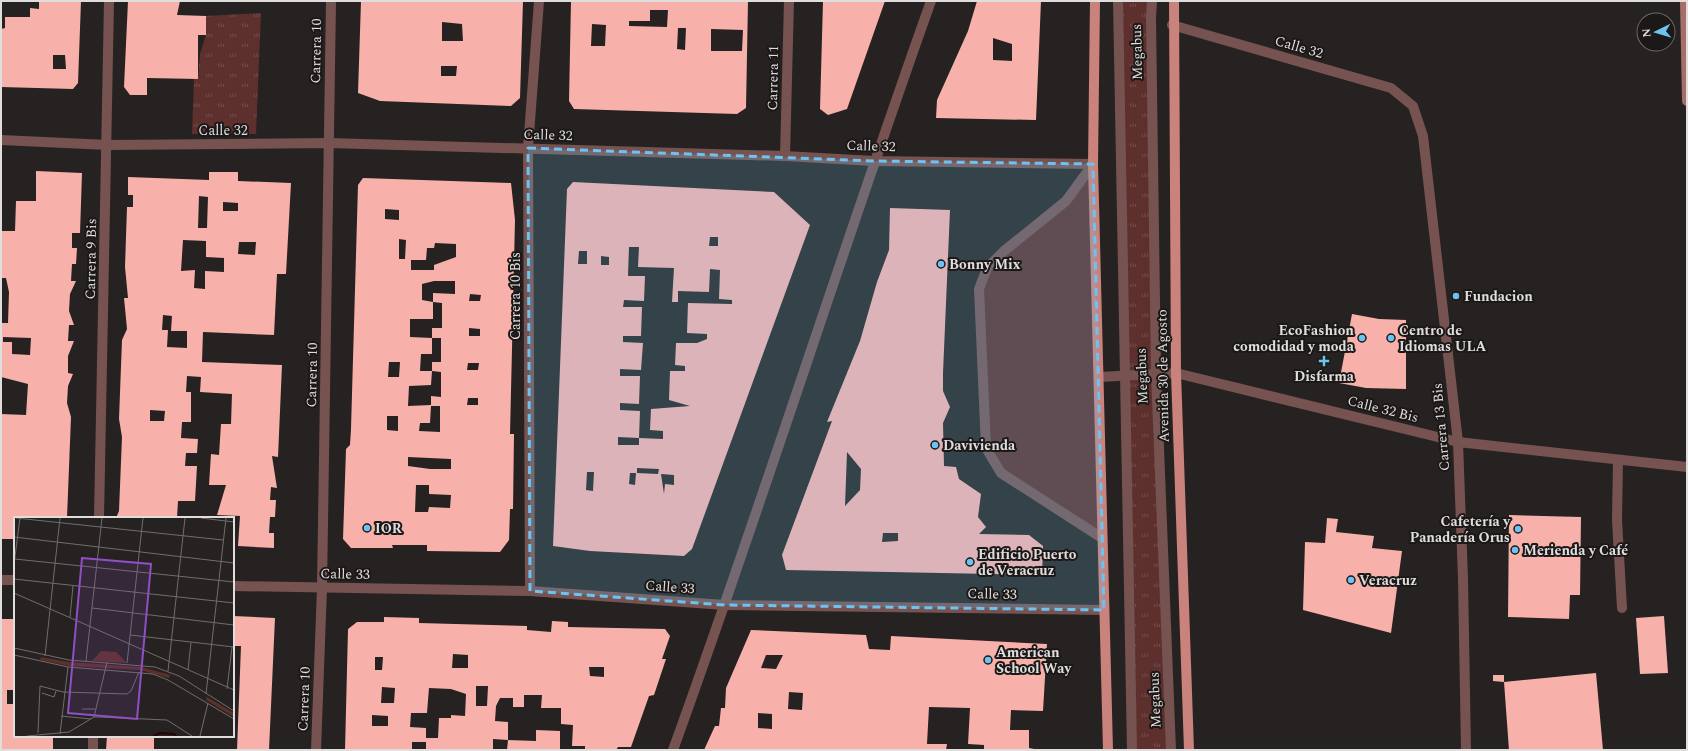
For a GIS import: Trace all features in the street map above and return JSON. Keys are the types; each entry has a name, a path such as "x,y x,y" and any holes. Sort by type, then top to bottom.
{"main road":[{"path":"1094,1 1093,164 1108,750"},
{"name":"Avenida 30 de Agosto","path":"1174,1 1172,26 1176,373 1189,750"},
{"path":"1685,1 1687,101"}],"street":[{"name":"Carrera 9 Bis","path":"100,517 108,144 109,1"},
{"name":"Carrera 10","path":"316,750 322,588 331,1"},
{"name":"Carrera 10 Bis","path":"530,591 528,148 539,1"},
{"name":"Carrera 11","path":"785,156 789,1"},
{"path":"673,750 725,605 874,161 931,1"},
{"name":"Megabus","path":"1118,1 1132,750"},
{"name":"Megabus","path":"1152,1 1156,373 1171,750"},
{"name":"Calle 32","path":"1172,26 1391,88 1413,106"},
{"name":"Carrera 13 Bis","path":"1413,106 1423,136 1458,442 1463,579 1466,750"},
{"name":"Calle 32","path":"1,140 108,144 329,143 785,156 874,161 1093,164"},
{"path":"1093,164 1066,201 1004,251 987,268 978,289 986,448 1001,472 1102,538"},
{"name":"Calle 32 Bis","path":"1099,376 1176,373 1458,442 1687,467"},
{"path":"1618,460 1617,520 1622,608"},
{"path":"1,580 14,580"},
{"name":"Calle 33","path":"234,586 530,591 725,605 1104,610"},
{"path":"93,737 93,750"}],"highlighted area":[{"path":"528,148 874,161 1093,164 1104,610 725,605 530,591"}],"green space":[{"path":"1118,1 1152,1 1151,18 1171,750 1132,750"},
{"path":"261,13 256,134 192,134 194,79 198,79 200,54 206,35 206,16"},
{"path":"1093,164 1102,538 1001,473 986,448 979,289 987,268 1066,201"}],"building":[{"path":"39,1 81,1 78,83 73,89 1,87 1,29 5,28 5,17 30,17 30,8 39,9","holes":["53,55 65,55 66,69 53,69"]},
{"path":"128,1 180,1 177,15 206,16 206,35 198,35 198,79 147,78 147,95 130,95 124,87"},
{"path":"361,1 523,1 520,98 511,106 380,101 358,93","holes":["442,22 462,24 463,41 442,41","441,66 457,66 456,76 441,76"]},
{"path":"571,1 748,1 746,108 737,114 574,109 569,101","holes":["650,10 668,10 667,27 629,26 629,21 650,21","592,24 606,25 605,46 591,46","678,28 686,28 685,50 677,49","711,29 743,30 742,51 711,51"]},
{"path":"823,1 885,1 847,109 828,115 820,109"},
{"path":"977,1 1041,1 1036,120 936,118 937,100 968,31","holes":["993,38 1012,44 1012,61 993,60"]},
{"path":"36,171 82,173 80,233 72,233 72,248 77,248 76,264 72,264 71,281 76,281 70,294 69,311 74,325 69,325 68,341 74,341 68,356 68,373 73,374 68,386 67,403 71,417 67,517 14,517 14,539 1,539 1,414 26,415 28,384 1,377 1,323 8,323 9,292 6,278 1,278 1,231 15,231 16,201 36,201","holes":["3,337 31,338 30,355 12,354 12,342 3,342"]},
{"path":"209,172 238,172 238,181 291,183 286,274 277,274 274,335 203,332 202,362 282,365 278,457 272,456 277,488 271,487 270,500 276,500 275,517 270,517 269,533 274,533 274,548 238,546 240,516 217,515 226,485 209,485 211,454 219,455 221,424 231,424 232,394 200,392 201,377 187,376 186,392 191,392 191,422 182,422 181,438 198,439 197,453 186,453 185,466 197,466 195,501 178,501 177,517 116,517 119,511 122,437 119,419 122,340 127,329 124,298 128,298 125,267 127,207 133,207 133,195 128,195 128,177 209,180","holes":["199,196 208,197 207,228 198,228","223,202 238,203 238,211 223,211","183,240 206,241 206,257 224,258 224,272 205,271 205,289 194,288 195,270 181,271","239,242 256,242 255,255 238,254","163,315 172,316 171,331 187,331 187,348 167,347 168,330 162,330","150,410 165,411 164,421 150,421"]},
{"path":"363,178 511,183 515,220 510,434 514,434 513,509 510,509 509,540 500,552 427,551 427,545 392,545 393,548 351,548 343,539 346,449 350,445 351,429 358,185","holes":["385,209 399,210 399,220 385,219","399,239 406,240 405,259 399,259","435,243 456,244 456,257 434,265 434,270 411,270 411,260 426,260 427,248 434,248","434,281 455,281 455,294 433,293 433,302 422,300 422,284","470,294 481,295 480,301 469,301","433,302 442,303 442,328 432,328 432,338 410,337 410,319 433,319","469,328 480,329 480,336 469,336","432,338 441,338 441,362 432,362 432,371 420,371 421,354 432,354","389,362 400,362 399,377 388,377","468,363 479,363 478,370 467,370","432,371 441,372 441,397 431,396 431,405 408,406 409,386 431,385","468,398 478,398 478,405 467,405","431,406 440,406 440,432 419,431 420,423 430,423","387,416 398,416 398,431 387,430","408,457 451,459 451,469 430,469 408,466","416,485 429,485 429,494 451,495 450,508 429,507 428,512 415,512"]},
{"path":"573,182 774,192 810,225 692,549 684,556 590,551 553,546 567,189","holes":["710,237 718,237 718,246 709,246","629,247 639,247 638,267 674,268 672,302 678,302 678,291 709,292 710,269 720,270 719,299 732,300 732,304 688,303 687,333 707,334 707,339 697,343 676,343 675,365 685,366 685,371 670,371 669,400 690,406 651,409 650,430 663,431 663,439 639,438 640,411 620,410 620,403 639,404 640,376 620,376 620,369 641,370 643,343 623,342 623,336 641,336 642,307 623,307 624,300 644,301 645,276 628,276","579,251 587,251 587,264 578,264","601,256 609,257 609,265 601,265","618,437 639,438 639,445 618,445","637,468 659,469 658,474 637,473","587,472 594,472 593,491 586,490","630,473 636,473 635,485 629,484","661,474 674,475 674,485 665,484 664,494"]},
{"path":"890,208 950,210 943,391 950,407 943,423 944,466 956,467 959,479 981,494 978,517 986,527 979,534 1029,535 1043,546 1042,575 786,570 782,555 832,421 827,422 860,341 877,282 889,250","holes":["847,452 861,469 860,490 845,506","883,533 898,533 898,541 882,542"]},
{"path":"1352,314 1379,319 1406,320 1406,389 1366,388 1339,383"},
{"path":"1509,515 1581,517 1580,595 1570,595 1569,619 1508,617"},
{"name":"Veracruz","path":"1327,518 1338,519 1336,532 1374,536 1372,548 1402,551 1391,633 1303,610 1305,542 1325,543"},
{"path":"234,616 275,618 269,750 237,750 241,646 234,646"},
{"path":"1664,616 1668,673 1640,674 1636,618"},
{"path":"384,617 419,618 419,623 527,626 527,630 551,632 552,621 568,622 568,627 665,629 670,636 662,659 666,659 654,695 649,696 631,747 618,747 616,750 585,750 585,746 572,746 573,725 561,724 561,708 541,708 542,695 524,695 524,707 513,707 513,698 500,698 496,706 495,721 508,722 508,740 493,739 493,750 426,750 426,742 412,742 412,750 345,750 348,629 357,622 384,622","holes":["453,654 468,655 468,668 452,668","375,657 383,657 382,670 375,670","589,667 604,667 604,677 590,676","476,686 488,686 487,706 476,706","382,687 395,688 394,703 381,703","429,688 451,689 466,694 465,716 451,715 451,718 439,718 438,738 426,738 426,728 410,727 411,713 427,713","372,715 388,716 388,726 372,726"]},
{"path":"1,619 14,619 14,690 7,690 7,704 14,704 14,737 53,737 53,750 1,750"},
{"path":"751,630 866,635 869,649 890,650 891,636 1047,644 1043,711 1011,710 1010,730 1029,730 1029,748 1039,750 984,750 984,745 968,744 970,708 929,707 927,744 947,744 946,750 704,750 715,726 719,726 721,708 725,708 726,688","holes":["766,655 783,655 776,669 761,668","789,692 803,693 802,710 788,709","758,713 772,714 772,729 758,728"]},
{"path":"1596,673 1603,750 1509,750 1504,682"},
{"path":"1493,675 1504,675 1504,682 1493,681"},
{"path":"536,730 560,731 560,750 507,750 508,740 536,741"},
{"path":"107,737 154,737 154,750 106,750"}],"place":[{"name":"Bonny Mix","path":"941,264"},
{"name":"Fundacion","path":"1456,296"},
{"name":"EcoFashion comodidad y moda","path":"1362,338"},
{"name":"Centro de Idiomas ULA","path":"1391,338"},
{"name":"Disfarma","path":"1324,361"},
{"name":"Davivienda","path":"935,445"},
{"name":"IOR","path":"367,528"},
{"name":"Cafetería y Panadería Orus","path":"1518,529"},
{"name":"Merienda y Café","path":"1515,550"},
{"name":"Edificio Puerto de Veracruz","path":"970,562"},
{"name":"Veracruz","path":"1351,580"},
{"name":"American School Way","path":"988,660"}]}
